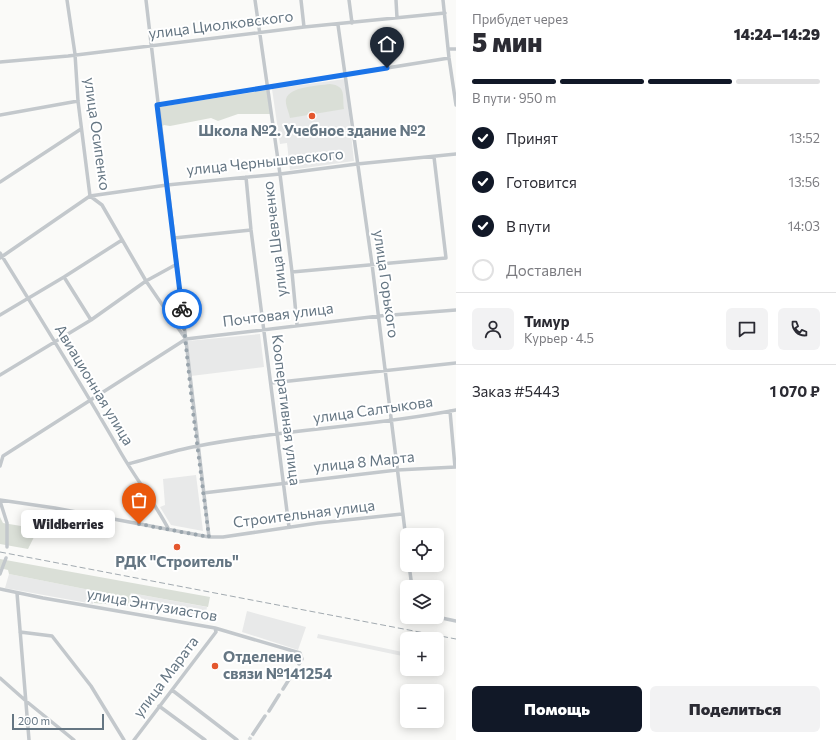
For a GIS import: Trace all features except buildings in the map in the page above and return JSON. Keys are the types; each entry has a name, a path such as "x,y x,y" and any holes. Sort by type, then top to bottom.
{"street":[{"name":"улица Осипенко","path":"67,0 75,54 78,101 90,196 102,205 146,281 186,339"},
{"path":"146,0 157,105 209,537"},
{"name":"улица Шевченко","path":"254,0 280,174 297,325"},
{"path":"301,0 304,27"},
{"path":"349,0 352,23"},
{"path":"396,0 398,18"},
{"path":"443,0 449,58 456,103"},
{"name":"улица Циолковского","path":"0,62 304,27 338,25 445,13"},
{"name":"улица Горького","path":"338,25 372,264 404,528"},
{"path":"449,50 456,49"},
{"path":"157,105 449,58"},
{"path":"0,115 78,101"},
{"path":"0,182 81,129"},
{"name":"улица Чернышевского","path":"1,255 90,196 167,185 456,154"},
{"path":"292,272 446,258 434,157"},
{"name":"Кооперативная улица","path":"246,177 251,230 289,527"},
{"path":"174,238 251,230"},
{"path":"0,316 122,240"},
{"name":"Авиационная улица","path":"1,255 169,530"},
{"path":"0,375 91,320 146,281 177,264"},
{"path":"64,277 91,320"},
{"name":"Почтовая улица","path":"0,466 3,456 186,339 378,316 456,310"},
{"path":"271,383 456,363"},
{"name":"улица Салтыкова","path":"128,464 198,446 277,434 392,421 456,410"},
{"path":"450,411 455,467"},
{"name":"улица 8 Марта","path":"203,493 397,470 455,467"},
{"path":"0,501 7,523 7,547"},
{"name":"Строительная улица","path":"0,501 55,508 209,537 402,514"},
{"path":"0,574 6,558"},
{"name":"улица Энтузиастов","path":"0,589 216,628 299,652 301,653 302,659 299,664"},
{"path":"17,593 28,740"},
{"path":"444,618 456,621"},
{"name":"улица Марата","path":"134,740 216,632 216,628"},
{"path":"20,632 52,636 91,686 124,740"},
{"path":"283,689 295,670"},
{"path":"0,678 74,740"},
{"path":"172,690 237,740"},
{"path":"269,710 279,695"},
{"path":"159,706 205,740"},
{"path":"253,734 265,716"}],"shaded area":[{"name":"Школа №2. Учебное здание №2","path":"345,79 354,161 290,170 287,143 280,144 272,89"},
{"path":"330,84 339,87 343,92 344,109 290,118 286,99 293,91 305,87"},
{"path":"267,90 271,114 238,114 218,121 211,118 170,126 164,125 160,128 159,107"},
{"path":"260,334 264,367 191,376 187,341"},
{"path":"196,475 203,531 171,525 160,507 165,505 163,479"},
{"path":"0,517 3,523 27,527 29,534 35,535 28,549 0,544"},
{"path":"0,559 210,597 208,607 131,593 128,606 94,603 95,591 9,574 8,570 0,568"},
{"path":"9,574 95,591 93,604 5,588"},
{"path":"131,593 207,607 205,618 129,606"},
{"path":"247,611 306,627 298,650 242,632"},
{"path":"318,634 400,652 400,656 317,638"}],"tunnel":[{"path":"249,740 253,734"}],"railway":[{"path":"0,552 456,639"}],"way so far":[{"path":"139,524 209,537 182,309"}],"place":[{"name":"Школа №2. Учебное здание №2","path":"312,116"},
{"name":"Wildberries","path":"139,524"},
{"name":"РДК \"Строитель\"","path":"177,547"},
{"name":"Отделение связи №141254","path":"215,666"}],"route":[{"path":"182,309 157,105 387,68"}]}
